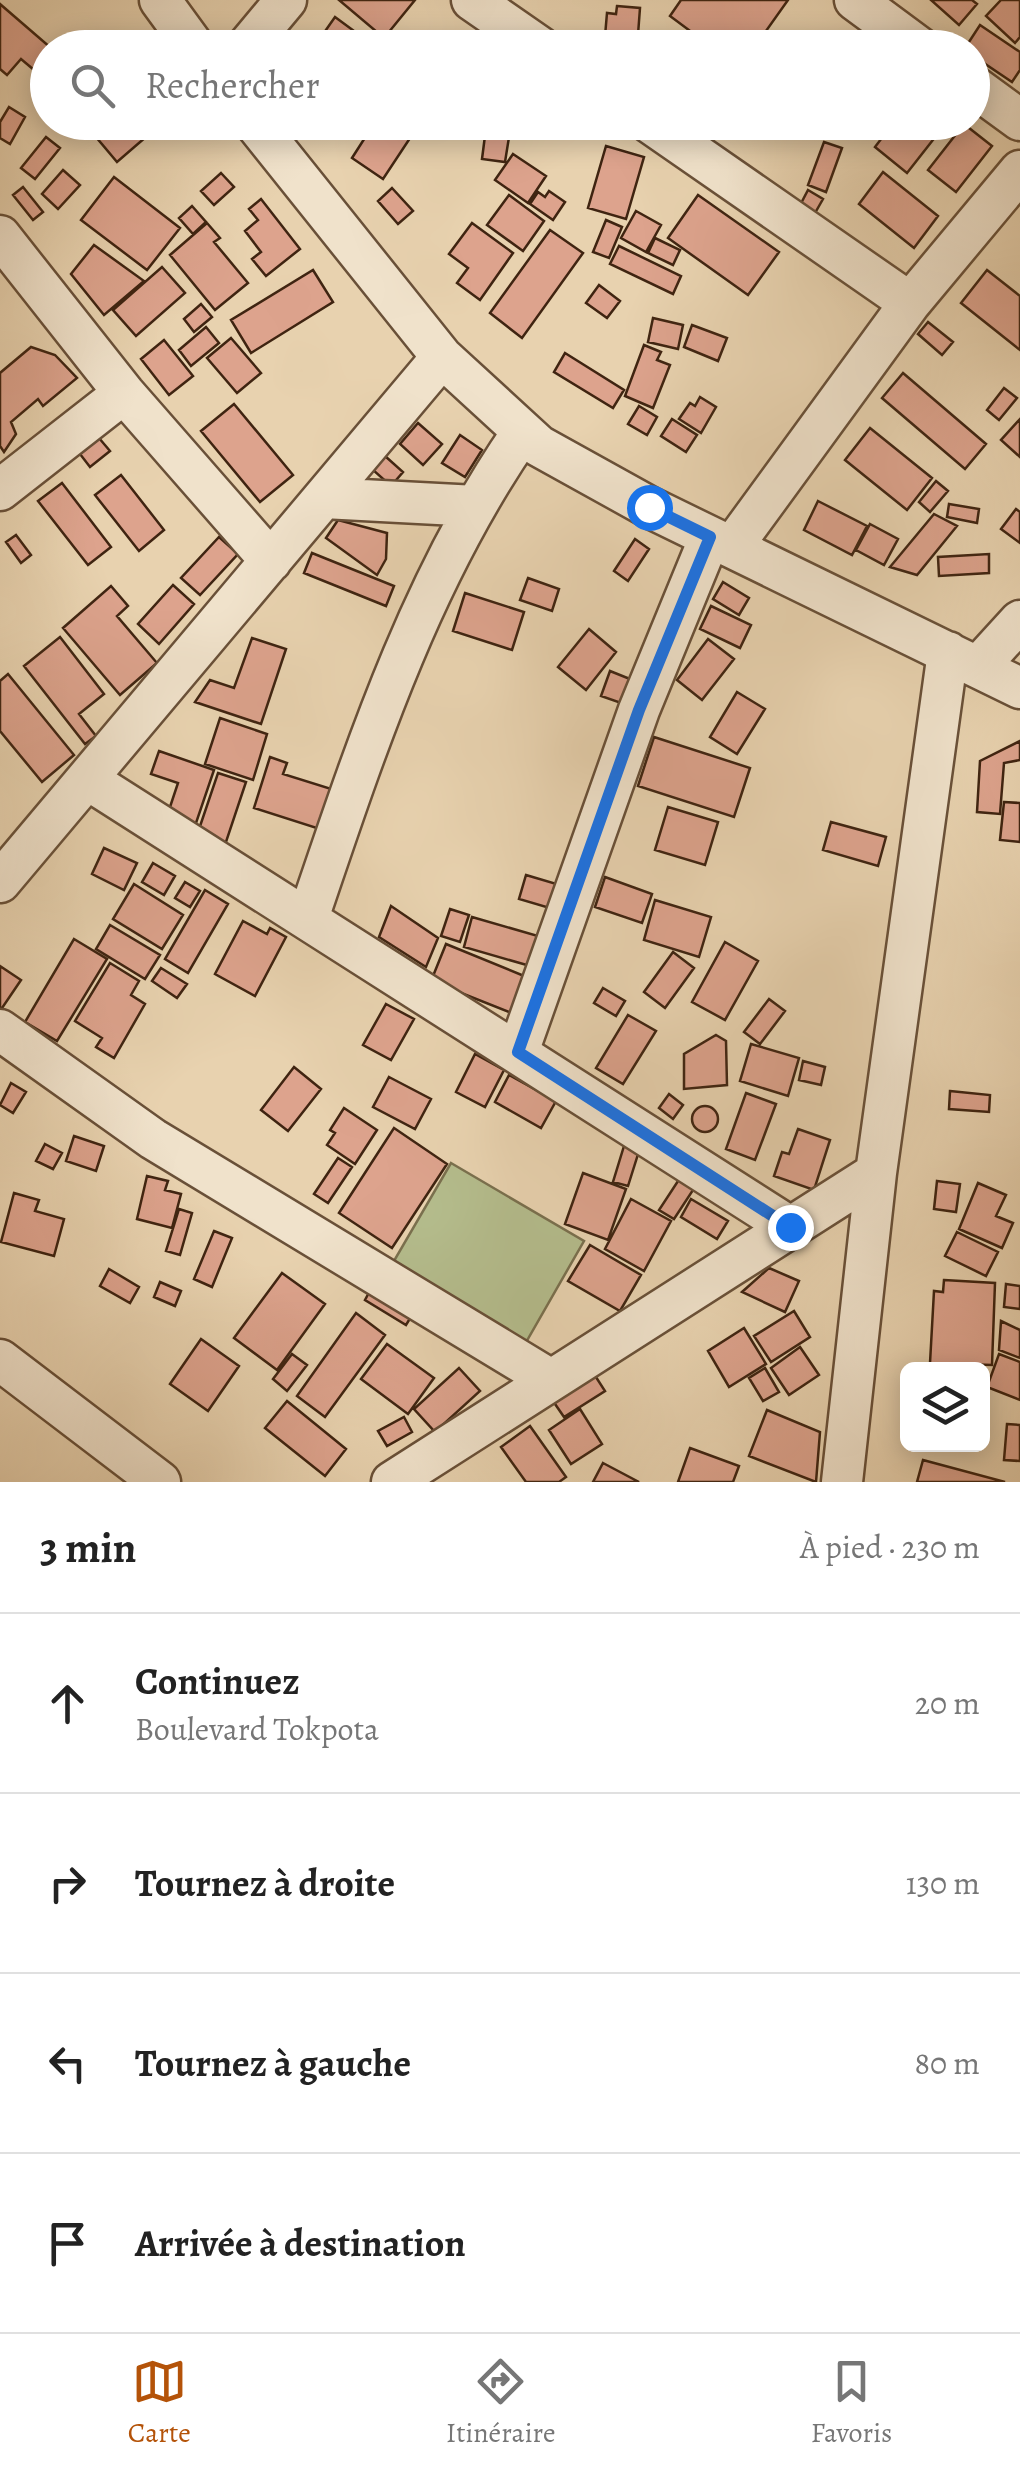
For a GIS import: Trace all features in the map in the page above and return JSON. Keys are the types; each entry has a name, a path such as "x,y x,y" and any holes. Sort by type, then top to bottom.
{"street":[{"path":"160,0 182,30"},
{"path":"261,30 286,0"},
{"path":"472,0 515,30"},
{"path":"855,0 896,30"},
{"path":"990,99 1020,120"},
{"path":"268,140 442,358 522,434 564,463 1020,688"},
{"path":"675,140 910,303"},
{"path":"518,1052 639,710 721,542 1020,170"},
{"path":"0,236 124,393 271,561"},
{"path":"0,882 442,358"},
{"path":"0,490 124,393"},
{"path":"308,918 398,664 476,506 522,434"},
{"path":"324,498 476,506"},
{"path":"842,1482 876,1172 963,659 1020,621"},
{"path":"87,779 790,1227"},
{"path":"0,1030 153,1140 551,1380"},
{"path":"392,1482 876,1172"},
{"path":"0,1360 160,1482"}],"green space":[{"path":"451,1163 584,1241 525,1344 391,1266"}],"building":[{"path":"339,0 415,0 391,30 375,30"},
{"path":"681,0 788,0 767,30 689,30 670,16"},
{"path":"931,0 972,0 977,4 959,25"},
{"path":"1001,0 1020,0 1020,37 1015,43 986,16"},
{"path":"0,4 30,30 30,67 21,59 7,75 0,69"},
{"path":"617,6 640,8 638,30 606,30 607,13 616,14"},
{"path":"335,17 353,30 326,30"},
{"path":"990,32 1020,52 1020,70 1012,82 990,67"},
{"path":"9,107 25,117 10,144 0,138 0,122"},
{"path":"44,140 60,148 35,179 21,168"},
{"path":"99,140 142,140 117,162"},
{"path":"364,140 409,140 383,179 352,158"},
{"path":"484,140 509,140 505,162 482,159"},
{"path":"880,140 933,140 907,173 875,147"},
{"path":"951,140 984,140 992,146 956,192 928,170"},
{"path":"824,142 842,148 826,192 808,185"},
{"path":"606,146 644,157 626,219 588,208"},
{"path":"513,154 546,176 528,203 495,180"},
{"path":"63,170 80,185 58,209 42,194"},
{"path":"883,172 938,216 914,248 859,204"},
{"path":"221,173 234,187 214,205 201,191"},
{"path":"114,177 180,228 147,270 81,220"},
{"path":"23,187 43,212 33,220 13,195"},
{"path":"392,188 413,211 398,224 378,201"},
{"path":"808,190 823,199 811,220 797,211"},
{"path":"549,191 565,202 553,220 530,204 538,192 545,197"},
{"path":"509,195 544,221 523,251 487,225"},
{"path":"698,195 779,252 748,295 668,238"},
{"path":"261,199 300,249 266,276 252,259 261,252 245,231 258,220 249,209"},
{"path":"192,206 206,222 193,234 179,218"},
{"path":"636,211 661,225 646,252 621,238"},
{"path":"606,220 622,227 609,258 593,252"},
{"path":"207,223 220,238 214,242 248,283 215,310 170,255"},
{"path":"472,223 513,253 480,300 457,283 468,268 449,254"},
{"path":"550,230 583,253 522,338 490,313"},
{"path":"655,238 680,250 673,265 648,253"},
{"path":"94,245 144,281 104,315 71,274"},
{"path":"619,246 681,276 673,294 610,264"},
{"path":"162,267 185,293 136,336 113,310"},
{"path":"313,270 333,302 251,353 231,320"},
{"path":"987,270 1020,296 1020,350 961,303"},
{"path":"599,285 620,301 607,318 586,303"},
{"path":"201,304 212,317 194,332 184,319"},
{"path":"653,318 683,325 678,349 648,342"},
{"path":"928,322 953,342 942,355 918,334"},
{"path":"692,325 727,338 718,361 684,347"},
{"path":"206,327 219,343 191,366 179,350"},
{"path":"231,338 261,373 237,393 207,358"},
{"path":"164,340 193,376 169,395 141,359"},
{"path":"644,345 661,352 657,360 670,365 653,408 625,396"},
{"path":"31,347 55,355 77,378 43,406 38,399 11,422 16,434 4,452 0,446 0,373"},
{"path":"565,353 624,390 613,408 554,372"},
{"path":"903,373 986,444 965,469 882,398"},
{"path":"1004,388 1017,398 999,420 987,410"},
{"path":"700,397 716,407 701,433 679,419 690,403 695,406"},
{"path":"234,404 293,475 260,502 201,431"},
{"path":"639,406 657,417 647,435 628,424"},
{"path":"672,419 697,435 686,452 661,436"},
{"path":"1020,419 1020,457 1001,440"},
{"path":"418,423 442,444 423,465 400,444"},
{"path":"870,428 932,478 907,510 845,460"},
{"path":"460,435 482,450 465,477 442,463"},
{"path":"99,438 110,451 90,467 80,454"},
{"path":"385,456 403,472 391,486 373,470"},
{"path":"121,475 164,530 139,551 95,495"},
{"path":"936,481 948,491 930,512 919,502"},
{"path":"62,483 111,547 88,565 38,501"},
{"path":"818,501 867,526 852,555 804,530"},
{"path":"949,504 979,509 977,523 947,517"},
{"path":"1016,509 1020,512 1020,543 1001,529"},
{"path":"934,514 957,526 917,575 890,567"},
{"path":"338,520 387,533 386,559 377,575 326,538"},
{"path":"870,524 898,539 884,565 856,550"},
{"path":"16,535 31,555 21,563 6,542"},
{"path":"219,537 238,554 200,595 181,578"},
{"path":"635,539 649,549 628,581 614,571"},
{"path":"312,553 394,586 386,606 304,573"},
{"path":"989,554 989,573 939,576 938,557"},
{"path":"528,578 559,589 552,611 520,600"},
{"path":"723,582 749,598 739,615 713,599"},
{"path":"173,585 194,604 159,644 138,624"},
{"path":"111,586 128,606 117,616 157,663 120,695 63,628"},
{"path":"465,593 524,612 512,650 453,631"},
{"path":"711,606 751,625 740,648 700,629"},
{"path":"589,629 616,652 586,690 558,667"},
{"path":"60,637 104,694 79,714 96,736 85,744 24,666"},
{"path":"252,638 286,649 261,724 195,702 210,680 234,688"},
{"path":"708,639 734,659 702,700 677,680"},
{"path":"610,671 630,679 621,703 601,696"},
{"path":"8,674 74,755 42,782 0,731 0,681"},
{"path":"737,692 765,709 737,754 710,737"},
{"path":"220,718 267,734 253,780 205,764"},
{"path":"654,737 750,768 734,817 638,786"},
{"path":"1020,741 1020,760 1004,763 1000,814 977,812 980,761"},
{"path":"159,751 214,770 195,826 167,816 178,783 151,774"},
{"path":"270,757 287,763 283,774 341,792 329,832 254,808"},
{"path":"218,773 246,782 224,848 196,838"},
{"path":"1004,802 1020,803 1020,842 1000,840"},
{"path":"668,807 718,822 705,865 655,850"},
{"path":"831,822 886,837 878,866 823,850"},
{"path":"104,848 137,863 124,890 92,874"},
{"path":"153,863 175,876 164,895 142,882"},
{"path":"526,875 560,885 553,909 519,899"},
{"path":"605,877 652,894 642,923 595,907"},
{"path":"185,882 200,891 190,907 175,898"},
{"path":"134,884 183,915 162,949 113,919"},
{"path":"205,890 228,904 188,973 165,959"},
{"path":"655,900 711,917 699,957 644,940"},
{"path":"391,906 438,938 426,967 379,937"},
{"path":"450,909 469,915 460,942 441,936"},
{"path":"472,917 545,938 537,968 464,947"},
{"path":"243,921 267,934 270,928 286,937 255,996 215,974"},
{"path":"110,925 160,955 145,979 96,949"},
{"path":"74,939 107,959 57,1041 25,1022"},
{"path":"725,942 758,961 725,1020 692,1002"},
{"path":"446,944 529,978 514,1014 431,981"},
{"path":"673,952 694,968 665,1008 644,992"},
{"path":"110,963 139,981 131,995 145,1004 114,1058 96,1047 102,1038 75,1021"},
{"path":"0,966 21,980 0,1011"},
{"path":"161,968 187,984 177,998 152,981"},
{"path":"603,988 625,1001 616,1016 594,1003"},
{"path":"769,999 785,1011 760,1044 744,1032"},
{"path":"386,1004 414,1019 391,1060 363,1045"},
{"path":"628,1015 656,1031 623,1084 596,1068"},
{"path":"716,1035 726,1041 727,1085 684,1089 684,1054"},
{"path":"751,1044 799,1058 788,1096 740,1081"},
{"path":"475,1054 504,1070 485,1107 456,1092"},
{"path":"803,1061 825,1067 821,1085 799,1080"},
{"path":"294,1067 321,1089 288,1131 261,1110"},
{"path":"509,1075 556,1101 541,1128 495,1102"},
{"path":"389,1077 431,1099 415,1129 373,1107"},
{"path":"11,1083 26,1092 13,1113 0,1105"},
{"path":"950,1091 990,1095 989,1112 949,1109"},
{"path":"746,1093 776,1104 755,1160 726,1149"},
{"path":"669,1094 683,1105 673,1119 659,1108"},
{"path":"705,1106 714,1110 718,1119 714,1128 705,1132 696,1128 692,1119 696,1110"},
{"path":"344,1108 377,1130 355,1164 327,1145 335,1133 330,1130"},
{"path":"394,1128 447,1164 392,1248 339,1213"},
{"path":"798,1129 830,1140 814,1190 774,1176 782,1152 789,1154"},
{"path":"74,1136 104,1146 96,1171 66,1161"},
{"path":"45,1144 62,1153 53,1169 36,1161"},
{"path":"624,1146 639,1151 628,1186 613,1182"},
{"path":"338,1158 352,1167 328,1203 314,1194"},
{"path":"583,1173 626,1189 608,1240 565,1224"},
{"path":"147,1176 168,1181 165,1190 181,1194 172,1228 137,1219"},
{"path":"680,1178 695,1187 674,1219 659,1210"},
{"path":"937,1181 960,1184 956,1212 934,1209"},
{"path":"978,1183 1006,1195 996,1216 1013,1223 1002,1248 959,1229"},
{"path":"14,1193 39,1200 35,1211 64,1219 54,1256 1,1242"},
{"path":"631,1199 671,1221 644,1271 605,1249"},
{"path":"691,1199 728,1221 717,1239 681,1217"},
{"path":"179,1209 192,1213 180,1255 166,1251"},
{"path":"214,1231 232,1238 212,1287 194,1279"},
{"path":"957,1232 998,1252 986,1276 945,1256"},
{"path":"590,1245 641,1275 620,1311 568,1281"},
{"path":"769,1268 799,1281 785,1312 742,1292"},
{"path":"109,1269 139,1287 130,1303 100,1286"},
{"path":"282,1273 325,1304 277,1370 234,1338"},
{"path":"944,1280 995,1283 992,1365 930,1362 934,1291 943,1292"},
{"path":"160,1282 181,1291 175,1306 154,1297"},
{"path":"1006,1284 1020,1286 1020,1309 1004,1307"},
{"path":"372,1287 414,1312 406,1325 365,1300"},
{"path":"794,1311 810,1337 771,1362 754,1336"},
{"path":"356,1313 385,1335 325,1417 297,1396"},
{"path":"1001,1321 1020,1330 1020,1358 999,1350"},
{"path":"744,1328 766,1364 729,1387 708,1351"},
{"path":"201,1339 239,1366 208,1411 170,1384"},
{"path":"387,1344 434,1378 408,1414 361,1379"},
{"path":"800,1347 819,1375 789,1395 771,1368"},
{"path":"292,1354 307,1365 287,1391 273,1379"},
{"path":"999,1354 1020,1362 1020,1400 990,1388"},
{"path":"459,1368 480,1391 435,1432 414,1409"},
{"path":"765,1368 779,1392 763,1401 749,1378"},
{"path":"594,1374 605,1391 564,1417 553,1401"},
{"path":"287,1401 346,1449 325,1476 265,1428"},
{"path":"580,1409 602,1444 571,1464 549,1430"},
{"path":"767,1410 820,1432 816,1482 749,1456"},
{"path":"404,1417 412,1432 387,1446 378,1431"},
{"path":"1007,1424 1020,1425 1020,1461 1004,1460"},
{"path":"530,1426 566,1477 559,1482 526,1482 501,1447"},
{"path":"690,1448 739,1466 733,1482 678,1482"},
{"path":"923,1460 1005,1482 917,1482"},
{"path":"603,1463 639,1482 593,1482"}],"route":[{"path":"649,507 710,537 639,710 518,1052 790,1227"}]}
